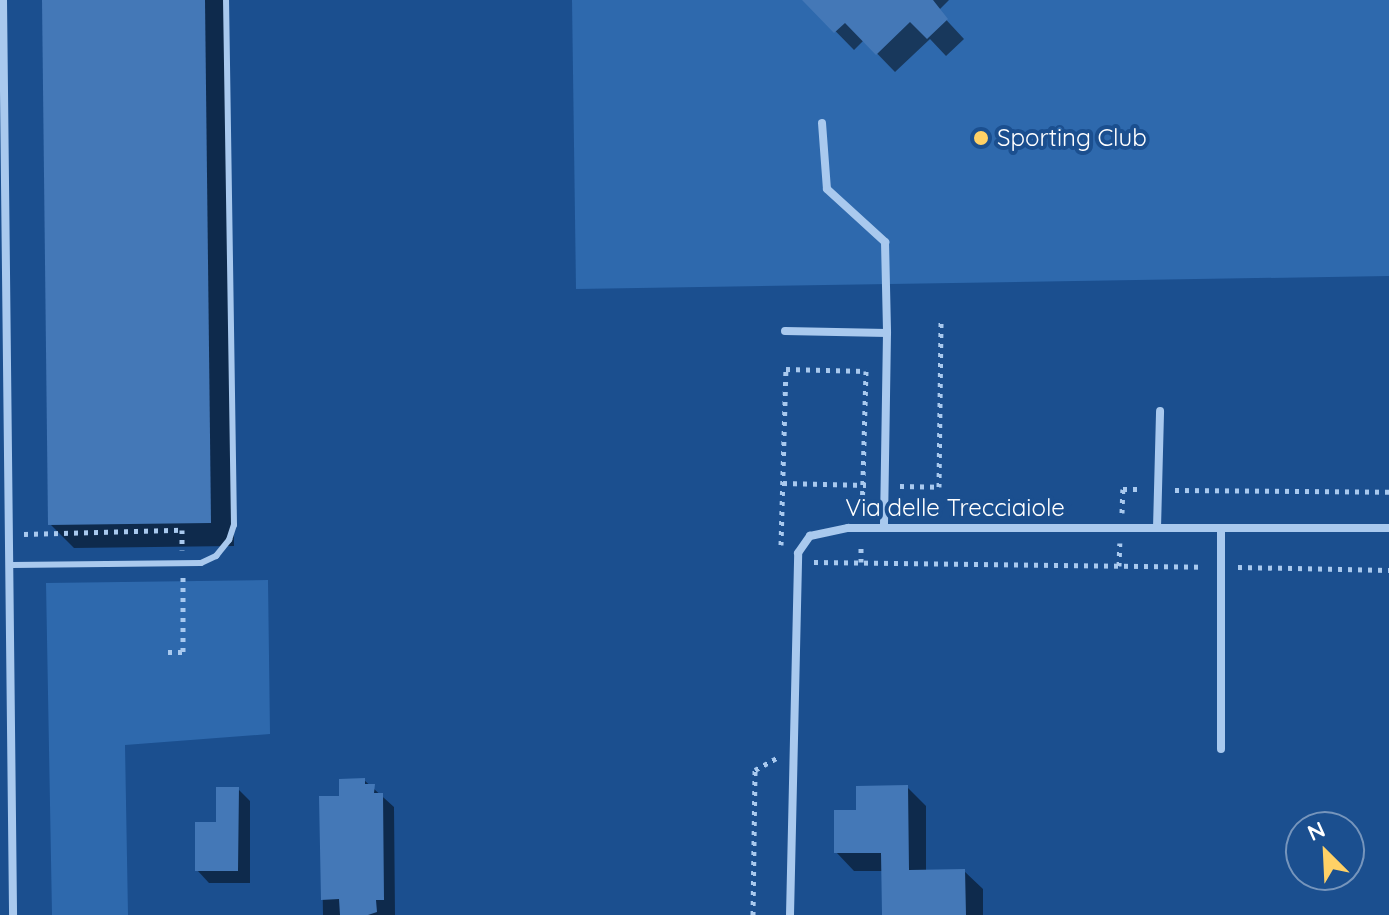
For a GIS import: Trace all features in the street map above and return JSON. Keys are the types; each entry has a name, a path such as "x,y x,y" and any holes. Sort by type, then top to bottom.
{"street":[{"path":"3,0 12,565 13,915"},
{"path":"822,123 827,189 885,242 884,527"},
{"path":"785,331 887,333"},
{"path":"1157,528 1160,411"},
{"path":"1221,528 1221,749"},
{"name":"Via delle Trecciaiole","path":"797,561 810,536 827,529 1389,528"},
{"path":"790,915 797,561"}],"lane":[{"path":"12,565 183,564 216,556 234,525 226,0"}],"path":[{"path":"861,562 866,371 786,369 781,561 1389,570"},
{"path":"1119,566 1123,489 1389,492"},
{"path":"11,534 182,530 183,652 168,652"},
{"path":"753,915 755,770 777,758 777,743"}],"shaded area":[{"name":"Sporting Club","path":"572,0 1389,0 1389,276 576,289"},
{"path":"268,580 270,734 125,745 128,915 52,915 46,583"}],"building":[{"path":"42,0 205,0 211,523 48,525"},
{"path":"802,0 933,0 948,19 927,39 910,22 876,55 845,23 834,33"},
{"path":"365,778 365,784 375,784 374,793 383,793 384,900 376,900 377,912 340,915 339,899 321,900 319,796 339,796 339,779"},
{"path":"908,785 909,870 965,869 966,915 882,915 881,853 834,853 834,810 856,810 856,786"},
{"path":"216,787 239,787 238,871 195,871 195,822 216,822"}],"place":[{"name":"Sporting Club","path":"981,138"}]}
